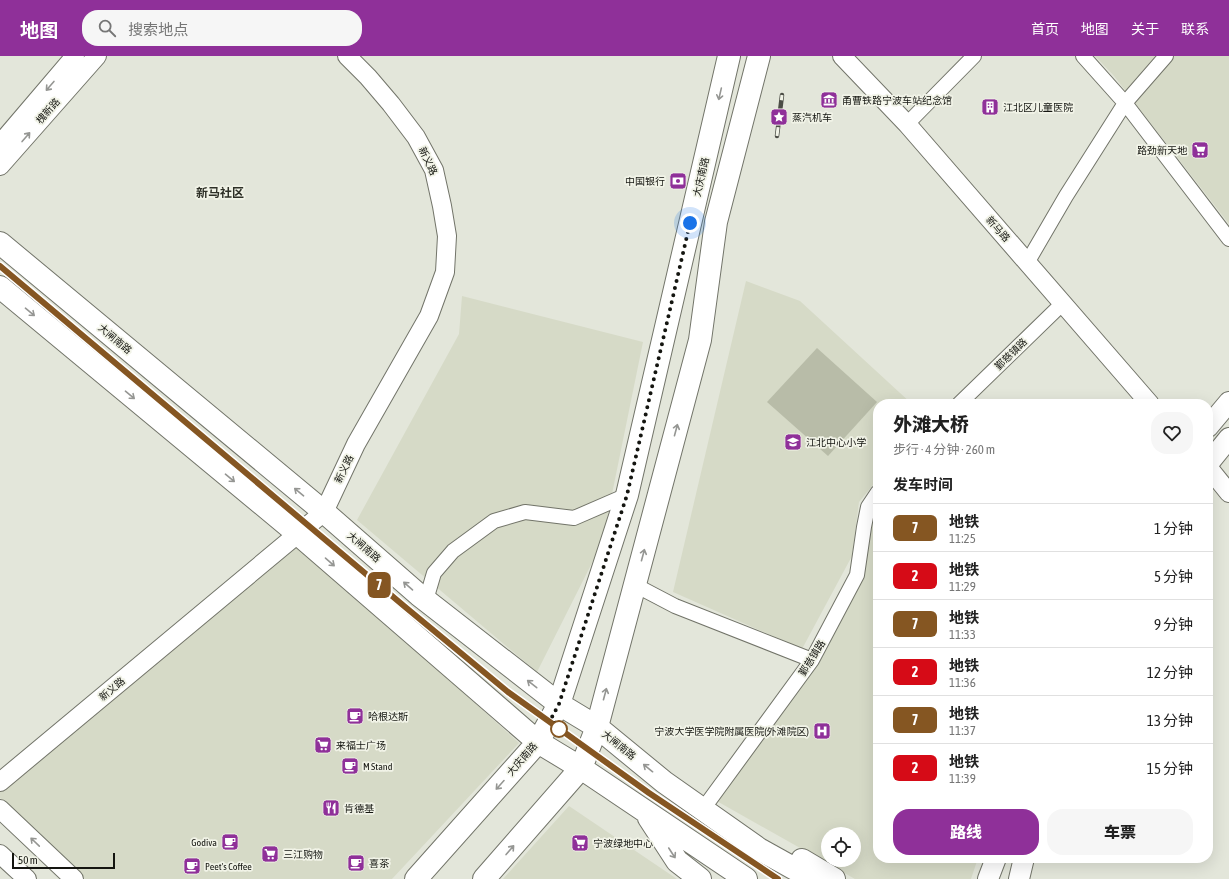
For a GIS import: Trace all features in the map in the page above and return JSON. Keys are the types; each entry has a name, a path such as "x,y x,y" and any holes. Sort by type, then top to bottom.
{"main road":[{"name":"大庆南路","path":"416,879 538,742 559,704 627,495 729,56"},
{"path":"484,879 581,768 597,727 700,340 716,222 759,56"},
{"name":"大闸南路","path":"0,243 324,512 426,600 559,704 597,727 664,782 759,849 813,879"},
{"path":"0,287 298,534 538,742 581,768 745,878"},
{"path":"1213,421 1229,402"},
{"path":"1213,459 1229,438"},
{"path":"664,782 834,879"},
{"path":"643,809 677,861 700,879"},
{"path":"988,879 994,863"},
{"path":"1019,879 1023,863"}],"street":[{"name":"槐新路","path":"0,144 75,56"},
{"name":"槐新路","path":"0,166 97,56"},
{"name":"新义路","path":"0,782 324,512 356,444 429,316 445,272 447,236 434,170 416,136 368,77 347,56"},
{"name":"新马路","path":"842,56 907,124 1146,399"},
{"path":"907,124 974,56"},
{"path":"1082,56 1125,103 1229,239"},
{"path":"1027,263 1066,196 1125,103 1166,56"},
{"name":"鄞慈镇路","path":"964,399 1062,304"},
{"path":"1213,472 1229,493"},
{"path":"426,600 434,573 453,550 494,522 525,512 574,518 627,495"},
{"name":"鄞慈镇路","path":"706,805 812,660 857,575 868,507 873,500"},
{"path":"635,585 676,606 812,660"},
{"path":"0,809 74,879"},
{"path":"0,854 26,879"}],"shaded area":[{"name":"路劲新天地","path":"1095,56 1229,56 1229,224 1114,76"},
{"name":"江北中心小学","path":"746,281 800,301 907,399 873,399 873,485 859,502 852,556 802,649 673,592"},
{"path":"462,296 643,342 602,543 537,672 357,520 459,334"},
{"path":"817,348 874,399 873,406 828,456 767,402"},
{"name":"宁波大学医学院附属医院(外滩院区)","path":"873,507 873,863 976,863 971,879 855,879 834,867 861,867 861,827 821,827 821,860 715,800 861,574 871,509"},
{"path":"298,543 519,743 392,879 85,879 0,798 0,791"},
{"name":"宁波绿地中心","path":"569,806 677,879 503,879"}],"railway":[{"path":"777,136 782,95"}],"metro line":[{"name":"7","path":"0,266 508,692 649,793 778,879"}],"place":[{"name":"甬曹铁路宁波车站纪念馆","path":"829,100"},
{"name":"江北区儿童医院","path":"990,107"},
{"name":"蒸汽机车","path":"779,117"},
{"name":"路劲新天地","path":"1200,150"},
{"name":"中国银行","path":"678,181"},
{"name":"江北中心小学","path":"793,442"},
{"name":"哈根达斯","path":"355,716"},
{"name":"宁波大学医学院附属医院(外滩院区)","path":"822,731"},
{"name":"来福士广场","path":"323,745"},
{"name":"M Stand","path":"350,766"},
{"name":"肯德基","path":"331,808"},
{"name":"Godiva","path":"230,842"},
{"name":"宁波绿地中心","path":"580,843"},
{"name":"三江购物","path":"270,854"},
{"name":"喜茶","path":"356,863"},
{"name":"Peet's Coffee","path":"192,866"}],"district":[{"name":"新马社区","path":"220,193"}],"route":[{"path":"559,729 552,717 559,704 627,495 690,223"}]}
